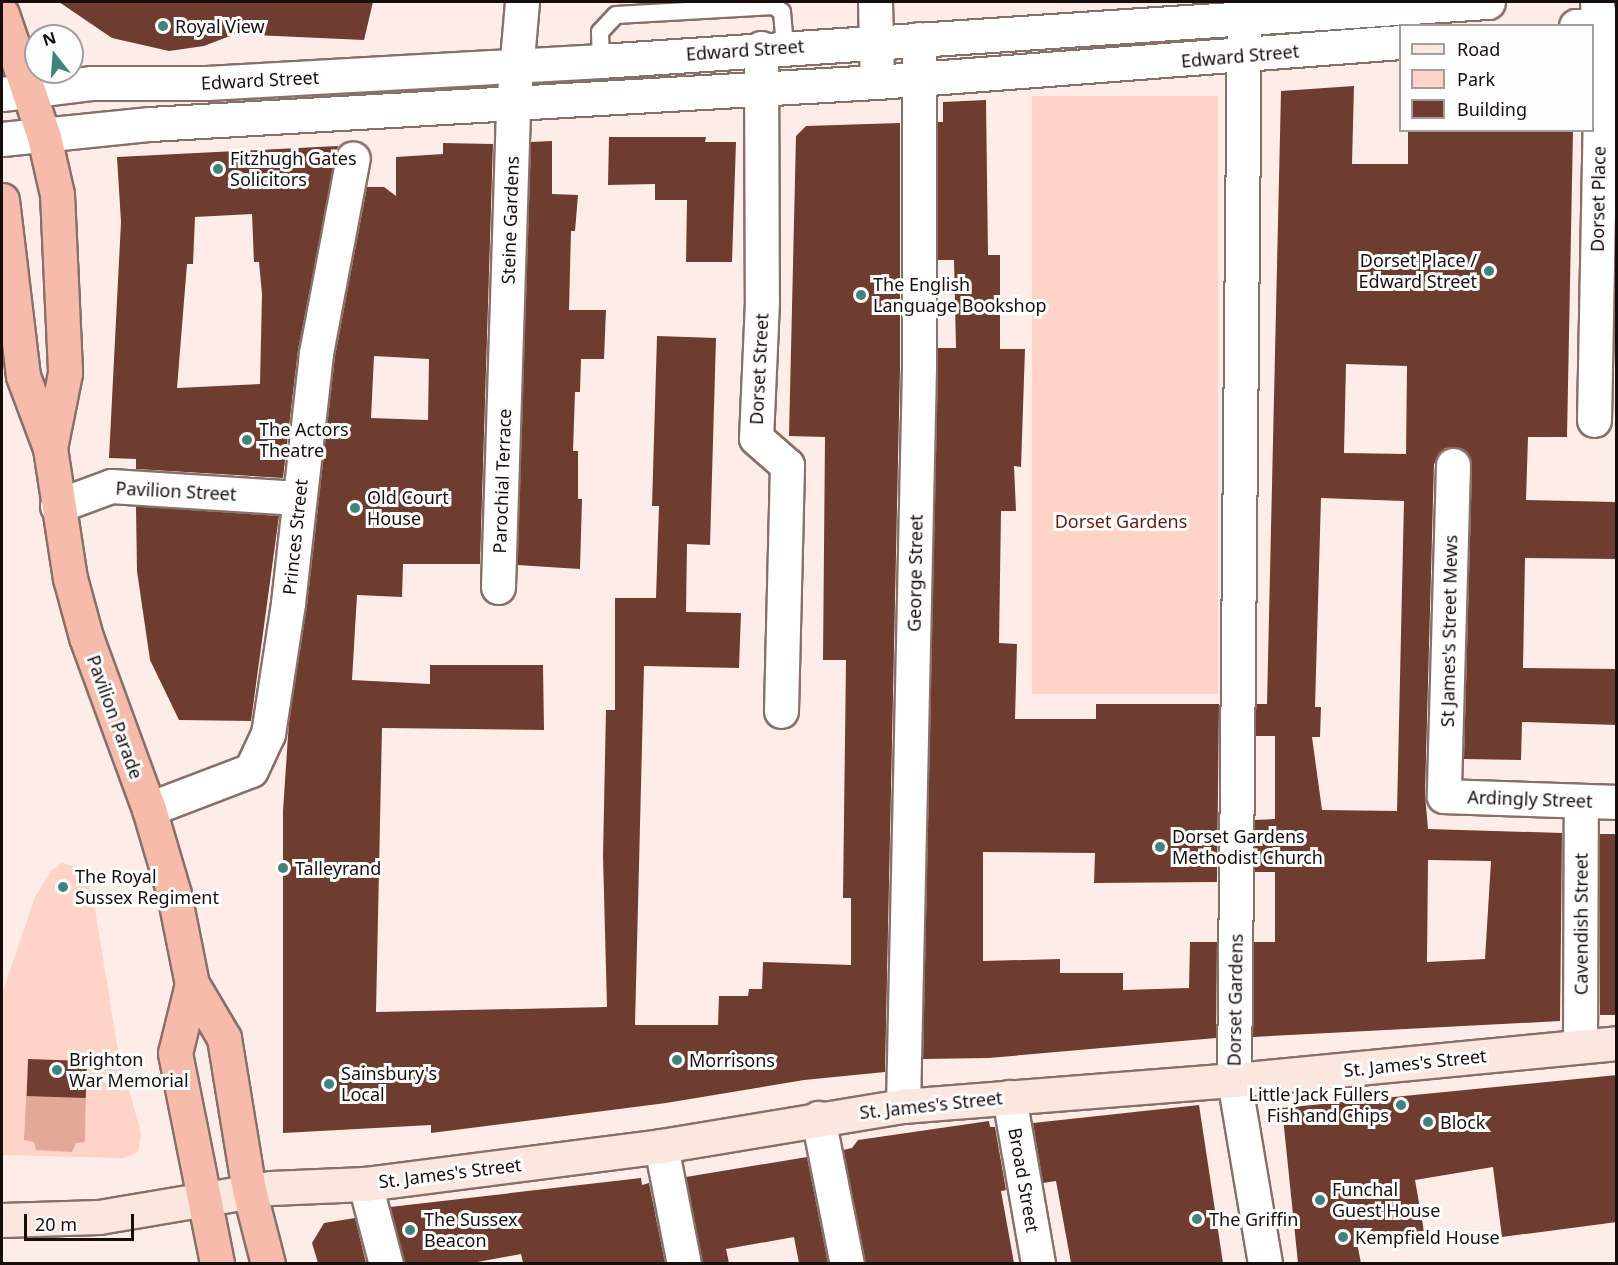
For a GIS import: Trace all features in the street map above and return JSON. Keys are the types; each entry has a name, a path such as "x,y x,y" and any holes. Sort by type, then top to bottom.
{"highway":[{"name":"Pavilion Parade","path":"2,14 13,91 44,137 57,194 64,373 51,447"},
{"name":"Pavilion Parade","path":"2,200 23,376 51,447 57,506 86,638 149,809 174,894 192,984 224,1038 249,1190 268,1263"},
{"name":"Pavilion Parade","path":"192,984 175,1053 217,1263"}],"main road":[{"name":"St. James's Street","path":"2,1220 99,1217 204,1200 249,1190 365,1184 661,1146 818,1118 903,1106 1234,1080 1617,1043"}],"street":[{"name":"Steine Gardens","path":"505,375 513,105 522,2"},
{"path":"875,2 877,82"},
{"name":"Edward Street","path":"13,91 92,83 207,83 601,61 875,40 1244,19 1488,2"},
{"name":"Dorset Place","path":"1594,420 1606,360 1597,18"},
{"name":"Dorset Gardens","path":"1244,19 1234,1080 1265,1263"},
{"name":"George Street","path":"903,1106 919,368 921,79 919,39"},
{"name":"Edward Street","path":"2,139 44,137 150,124 513,105 877,82 1245,57 1399,42"},
{"name":"Dorset Street","path":"773,48 762,89 762,302 756,438 787,465 781,711"},
{"name":"Princes Street","path":"149,809 251,770 268,734 288,603 316,353 353,158"},
{"name":"Parochial Terrace","path":"498,587 505,375"},
{"name":"St James's Street Mews","path":"1444,796 1453,465"},
{"name":"Pavilion Street","path":"57,506 111,486 298,498"},
{"name":"Ardingly Street","path":"1444,796 1617,802"},
{"name":"Cavendish Street","path":"1580,1046 1581,801"},
{"name":"Broad Street","path":"1009,1097 1038,1263"},
{"path":"818,1118 847,1263"},
{"path":"661,1146 684,1263"},
{"path":"365,1184 387,1263"}],"lane":[{"path":"601,61 600,32 616,15 774,6 782,12 773,48"}],"green space":[{"name":"Dorset Gardens","path":"1032,96 1218,96 1218,694 1032,694"},
{"path":"62,863 82,868 93,897 118,1050 141,1133 138,1152 124,1158 2,1155 2,994 35,897 52,870"}],"shaded area":[{"path":"27,1079 86,1081 85,1142 76,1143 72,1152 36,1150 34,1142 24,1140"}],"building":[{"path":"59,2 373,2 364,40 235,34 204,46 169,51 112,38"},
{"path":"1354,86 1352,164 1408,164 1408,132 1573,132 1567,437 1528,437 1526,500 1617,502 1617,559 1525,558 1523,668 1617,669 1617,725 1522,722 1521,760 1464,759 1472,466 1463,449 1445,448 1434,464 1425,795 1428,829 1562,833 1560,1021 1253,1037 1254,942 1275,942 1275,872 1255,872 1255,820 1275,819 1275,736 1256,736 1256,704 1267,704 1281,91","holes":["1346,364 1407,366 1406,454 1344,453","1321,498 1404,501 1397,811 1322,810 1312,737 1320,737 1321,707 1315,707","1428,860 1491,861 1485,959 1427,962"]},
{"path":"986,100 988,255 1000,255 1000,349 1025,349 1021,467 1014,466 1016,511 1001,511 999,643 1017,644 1015,719 1096,719 1096,704 1219,704 1217,882 1094,883 1095,853 983,852 983,961 1060,959 1060,973 1123,973 1123,990 1189,988 1190,942 1217,942 1216,1038 989,1058 923,1059 938,348 956,348 954,260 938,260 938,122 943,122 943,102"},
{"path":"900,123 900,368 885,1072 804,1080 666,1103 431,1133 431,1125 283,1133 283,811 289,721 307,605 335,356 367,187 384,187 396,196 396,157 443,154 443,143 493,144 480,564 403,564 402,597 357,595 352,680 430,684 430,665 543,665 544,730 382,728 376,1012 607,1007 603,856 606,710 615,710 615,598 656,598 659,506 652,506 657,336 716,338 710,545 687,544 686,612 741,613 739,668 644,666 635,1025 718,1025 719,996 748,996 749,989 762,989 763,962 851,965 851,898 843,898 846,660 823,660 825,437 789,436 796,136 806,126","holes":["374,356 429,359 428,420 371,418"]},
{"path":"609,137 706,137 705,142 736,142 732,262 686,262 687,200 655,200 655,184 608,185"},
{"path":"552,141 552,194 578,195 575,231 571,231 569,310 606,310 604,359 581,359 580,392 575,392 573,451 578,451 578,499 582,499 580,569 517,565 531,142"},
{"path":"338,146 298,350 283,478 136,469 136,459 109,458 121,222 117,157","holes":["252,214 254,262 259,262 262,294 260,384 177,388 187,264 193,264 195,217"]},
{"path":"136,506 279,516 251,721 179,720 150,660 137,571"},
{"path":"1600,834 1616,834 1616,1015 1600,1015"},
{"name":"Brighton War Memorial","path":"28,1059 87,1061 86,1098 27,1096"},
{"path":"1617,1075 1617,1222 1502,1237 1493,1167 1415,1180 1424,1231 1357,1243 1361,1263 1298,1263 1282,1108"},
{"path":"1199,1105 1223,1263 1071,1263 1056,1181 1043,1183 1033,1123"},
{"path":"989,1121 990,1127 995,1127 1006,1190 1001,1191 1014,1263 865,1263 843,1150 852,1148 858,1140"},
{"path":"807,1157 828,1263 799,1263 794,1237 726,1249 729,1263 702,1263 686,1177"},
{"path":"641,1178 642,1185 649,1183 665,1263 523,1263 521,1254 472,1263 404,1263 390,1207"},
{"path":"355,1218 366,1263 318,1263 312,1243 324,1223"}],"place":[{"name":"Royal View","path":"163,26"},
{"name":"Fitzhugh Gates Solicitors","path":"218,169"},
{"name":"Dorset Place / Edward Street","path":"1489,271"},
{"name":"The English Language Bookshop","path":"861,295"},
{"name":"The Actors Theatre","path":"247,440"},
{"name":"Old Court House","path":"355,508"},
{"name":"Dorset Gardens Methodist Church","path":"1160,847"},
{"name":"Talleyrand","path":"283,868"},
{"name":"The Royal Sussex Regiment","path":"63,887"},
{"name":"Morrisons","path":"677,1060"},
{"name":"Brighton War Memorial","path":"57,1070"},
{"name":"Sainsbury's Local","path":"329,1084"},
{"name":"Little Jack Fullers Fish and Chips","path":"1401,1105"},
{"name":"Block","path":"1428,1122"},
{"name":"Funchal Guest House","path":"1320,1200"},
{"name":"The Griffin","path":"1197,1219"},
{"name":"The Sussex Beacon","path":"410,1230"},
{"name":"Kempfield House","path":"1343,1237"}]}
